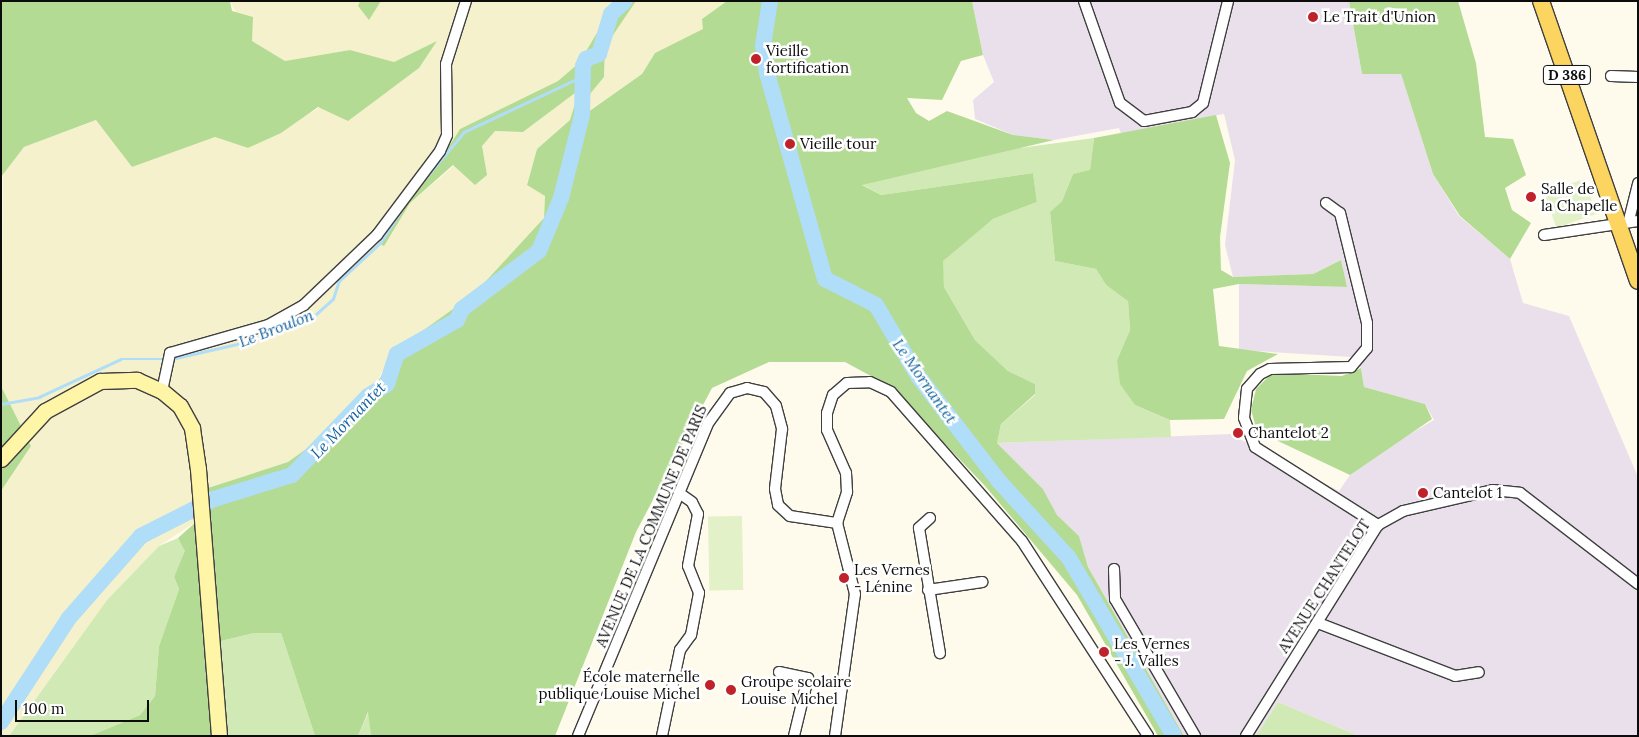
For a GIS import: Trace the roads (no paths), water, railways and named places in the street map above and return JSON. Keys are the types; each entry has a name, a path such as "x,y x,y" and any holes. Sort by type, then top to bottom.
{"main road":[{"name":"D 386","path":"1541,1 1628,221 1638,281"}],"street":[{"path":"162,391 167,360 268,325 304,305 377,235 440,151 447,135 446,64 466,1"},
{"path":"1084,1 1120,103 1130,115 1144,121 1192,112 1203,103 1228,1"},
{"path":"1611,76 1638,76"},
{"path":"1544,235 1628,221 1638,184"},
{"path":"1326,203 1340,213 1367,323 1367,348 1351,367 1270,369 1260,374 1247,389 1244,418 1255,447 1378,525"},
{"path":"1,460 44,411 89,385 125,379 162,391 180,406 192,428 201,496 219,736"},
{"path":"835,736 855,594 837,523 847,492 846,473 827,430 827,413 834,395 848,383 870,382 891,392 1022,541 1148,736"},
{"name":"AVENUE DE LA COMMUNE DE PARIS","path":"578,736 679,493 720,403 730,393 746,388 764,392 776,406 782,430 775,489 778,506 790,516 837,523"},
{"name":"AVENUE CHANTELOT","path":"1246,736 1378,525 1403,511 1506,489 1520,493 1638,584"},
{"path":"662,736 680,650 691,635 700,593 688,566 698,514 692,502 679,493"},
{"path":"930,518 919,528 940,653"},
{"path":"1114,569 1116,598 1195,736"},
{"path":"928,590 982,582"},
{"path":"1318,623 1455,676 1479,672"},
{"path":"779,672 808,678 794,736"}],"waterway":[{"name":"Le Mornantet","path":"1,722 69,618 141,536 214,499 292,475 368,396 387,384 397,354 457,320 462,309 539,251 561,198 582,115 583,66 586,59 599,54 611,14 625,1"},
{"name":"Le Mornantet","path":"770,1 763,45 767,73 825,279 876,305 918,376 998,480 1069,558 1174,736"},
{"name":"Le Broulon","path":"423,181 464,132 581,77"},
{"name":"Le Broulon","path":"171,359 250,341 314,316 333,299 339,281 380,243 402,209"},
{"name":"Le Broulon","path":"1,404 39,397 121,359 165,359"}],"place":[{"name":"Le Trait d'Union","path":"1313,17"},
{"name":"Vieille fortification","path":"756,59"},
{"name":"Vieille tour","path":"790,144"},
{"name":"Salle de la Chapelle","path":"1531,197"},
{"name":"Chantelot 2","path":"1238,433"},
{"name":"Cantelot 1","path":"1423,493"},
{"name":"Les Vernes - Lénine","path":"844,578"},
{"name":"Les Vernes - J. Valles","path":"1104,652"},
{"name":"École maternelle publique Louise Michel","path":"710,685"},
{"name":"Groupe scolaire Louise Michel","path":"731,690"}]}
